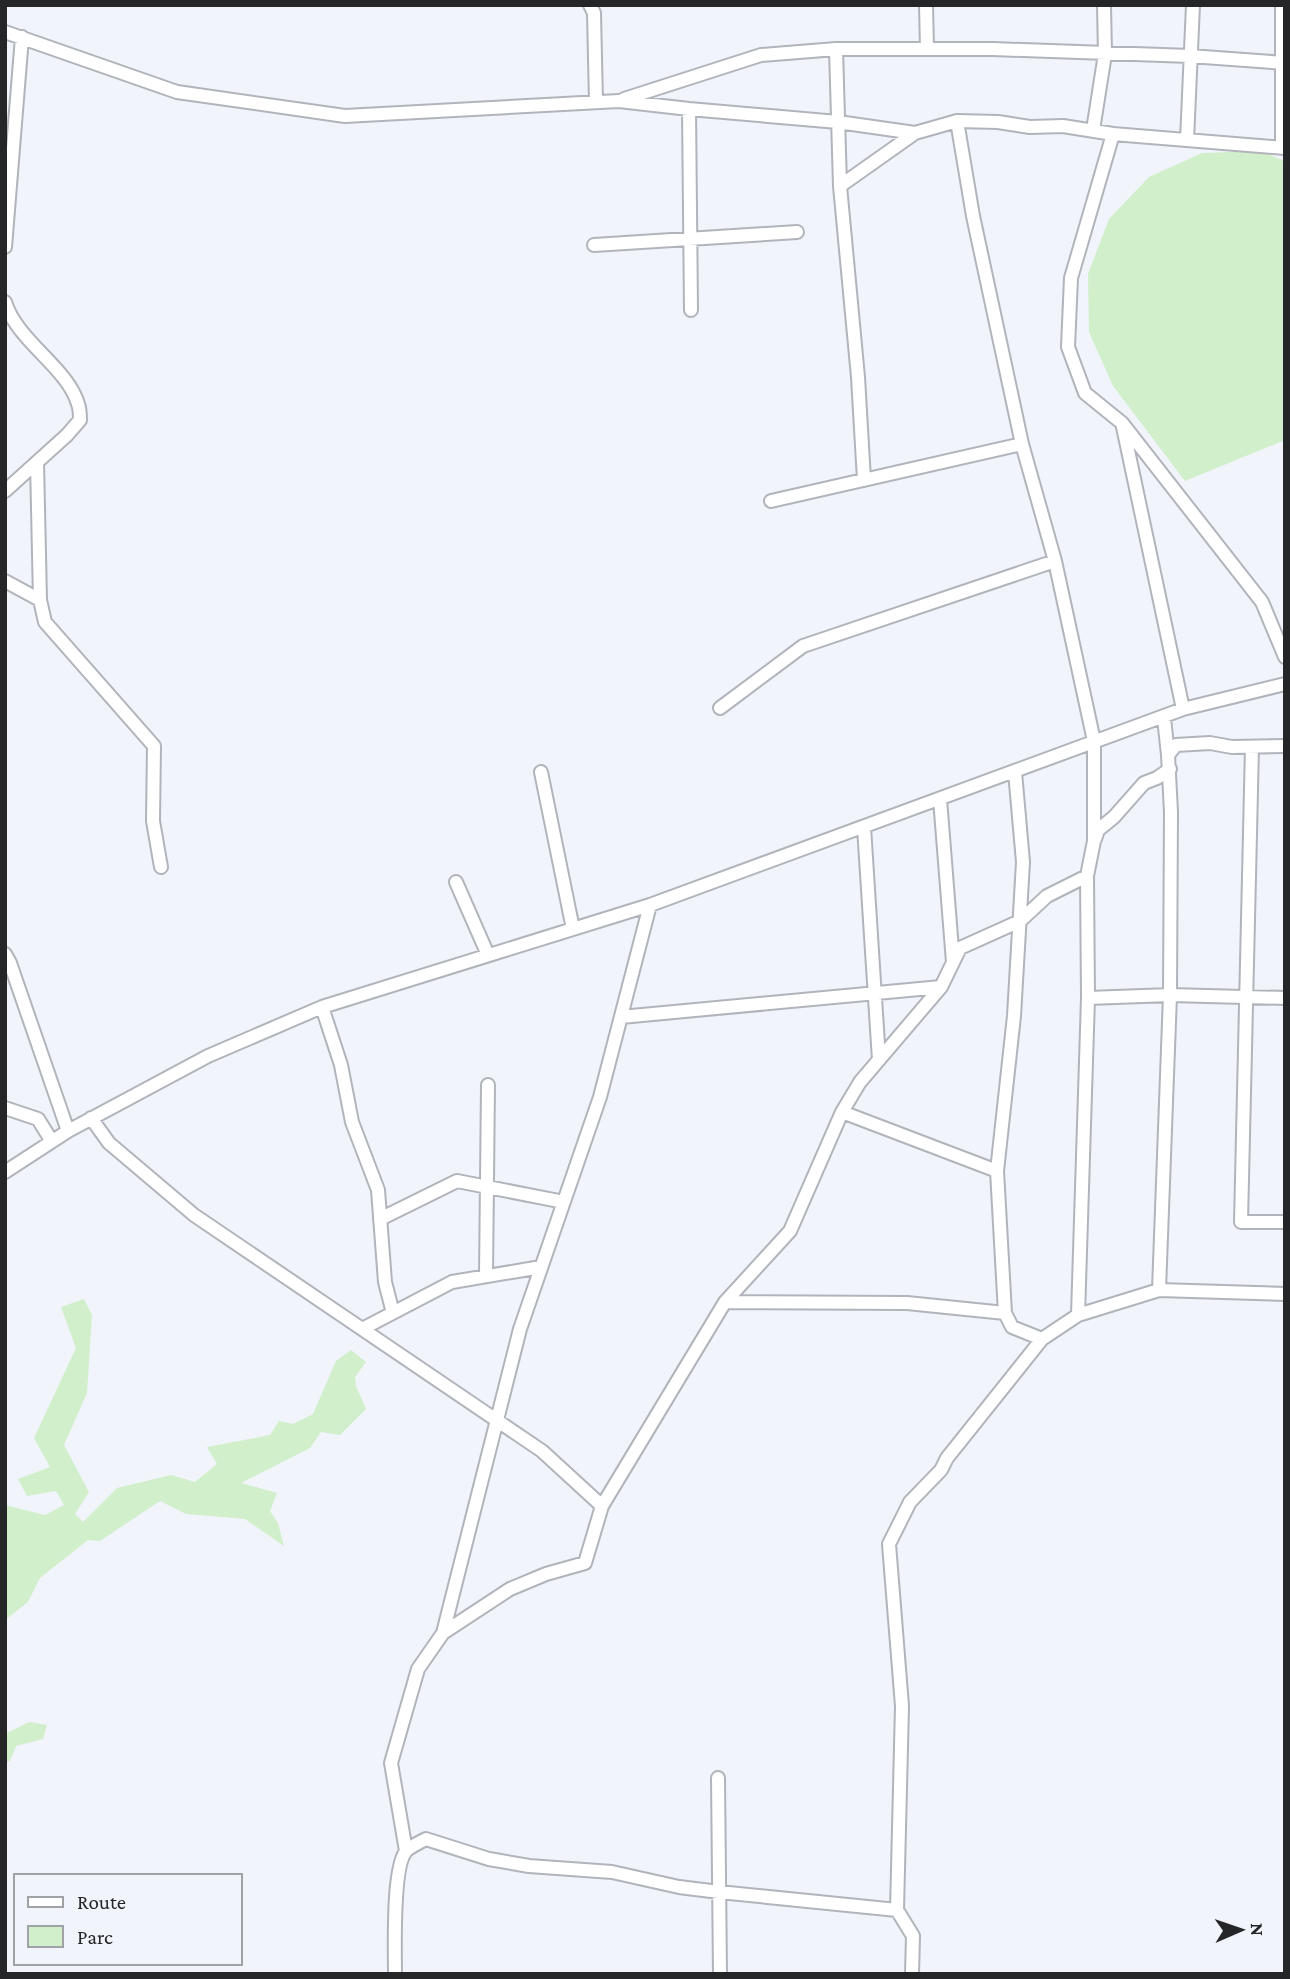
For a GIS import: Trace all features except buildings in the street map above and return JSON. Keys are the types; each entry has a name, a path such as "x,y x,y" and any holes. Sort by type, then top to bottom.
{"street":[{"path":"590,5 594,13 596,102"},
{"path":"926,5 927,49"},
{"path":"1093,130 1105,54 1104,5"},
{"path":"1187,140 1193,5"},
{"path":"840,186 915,133 957,121 998,122 1030,127 1063,126 1113,134 1283,147 1282,5"},
{"path":"5,32 177,92 345,116 620,101 838,122 915,133"},
{"path":"5,247 22,37"},
{"path":"620,101 761,55 836,49 993,49 1283,63"},
{"path":"836,49 840,186 858,377 864,480"},
{"path":"689,109 691,310"},
{"path":"957,121 973,216 1022,444 1055,561 1094,741 1094,841"},
{"path":"1113,134 1071,278 1068,347 1085,393 1122,423 1262,602 1285,657"},
{"path":"594,245 797,232"},
{"path":"5,302 9,314 69,385 78,404 80,420 5,491"},
{"path":"1122,423 1183,709"},
{"path":"771,501 1022,444"},
{"path":"37,462 40,600 46,622 154,746 153,821 162,866"},
{"path":"720,708 803,646 1055,561"},
{"path":"5,581 40,600"},
{"path":"5,1172 51,1140 208,1056 322,1007 650,905 1183,709 1285,684"},
{"path":"1159,1290 1170,995 1170,769 1164,718"},
{"path":"1168,755 1177,745 1210,743 1232,747 1285,746"},
{"path":"1252,747 1241,1222 1285,1222"},
{"path":"1078,1315 1088,998 1087,876 1098,830 1114,817 1144,783 1170,769"},
{"path":"541,772 573,929"},
{"path":"1015,772 1023,862 1014,1016 997,1171 1005,1313 1012,1327 1042,1339"},
{"path":"940,799 953,962"},
{"path":"864,827 879,1059"},
{"path":"443,1633 510,1590 546,1574 585,1563 602,1506 725,1302 790,1231 842,1112 860,1082 941,987 960,948 1020,921 1047,896 1087,876"},
{"path":"456,882 488,956"},
{"path":"406,1851 391,1763 418,1669 443,1633 520,1329 600,1097 650,905"},
{"path":"5,954 68,1131"},
{"path":"621,1017 941,987"},
{"path":"1088,998 1170,995 1285,998"},
{"path":"322,1007 341,1065 352,1122 378,1191 384,1282 393,1313"},
{"path":"486,1276 488,1085"},
{"path":"5,1108 38,1119 51,1140"},
{"path":"842,1112 997,1171"},
{"path":"91,1118 109,1143 194,1215 542,1451 602,1506"},
{"path":"380,1219 457,1181 564,1202"},
{"path":"362,1329 452,1282 541,1267"},
{"path":"912,1974 913,1936 897,1910 902,1706 889,1544 910,1502 941,1470 947,1458 1042,1339 1078,1315 1159,1290 1285,1294"},
{"path":"725,1302 907,1303 1005,1313"},
{"path":"718,1778 720,1974"},
{"path":"395,1974 396,1896 401,1861 406,1851 426,1839 489,1859 529,1866 612,1872 719,1892 897,1910"}],"green space":[{"path":"1260,151 1285,161 1285,440 1185,481 1113,386 1089,332 1088,274 1109,219 1149,177 1202,153"},
{"path":"84,1299 92,1315 87,1393 64,1445 89,1492 75,1514 83,1522 117,1488 171,1475 195,1482 217,1464 207,1447 270,1435 279,1421 293,1424 313,1414 336,1361 351,1350 366,1362 355,1377 366,1409 340,1435 321,1432 310,1448 241,1483 277,1493 270,1511 278,1523 284,1546 245,1519 186,1514 160,1501 100,1541 88,1540 40,1578 28,1602 5,1620 5,1505 45,1515 64,1505 56,1491 27,1496 18,1479 50,1467 34,1438 76,1348 61,1307"},
{"path":"29,1722 47,1725 43,1739 16,1746 10,1761 5,1762 5,1734"}]}
